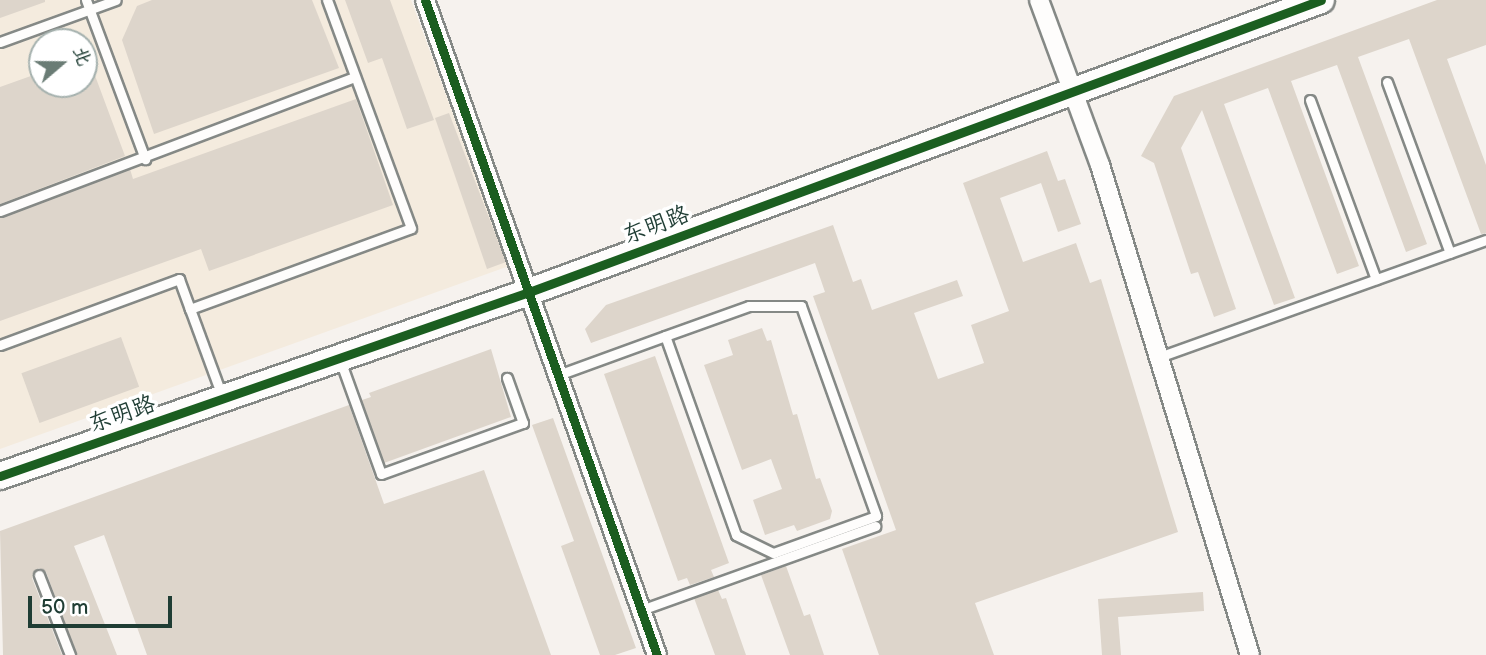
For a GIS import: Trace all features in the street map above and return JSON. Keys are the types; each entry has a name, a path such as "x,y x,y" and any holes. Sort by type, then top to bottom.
{"street":[{"path":"425,0 657,655"},
{"path":"1039,0 1073,92 1159,357 1250,655"},
{"name":"东明路","path":"0,476 529,292 1321,0"}],"lane":[{"path":"0,42 87,5 116,0"},
{"path":"190,309 411,228 327,0"},
{"path":"87,5 145,159"},
{"path":"0,211 145,159 186,137 355,77"},
{"path":"1387,82 1450,253"},
{"path":"1310,100 1376,279"},
{"path":"1159,357 1486,240"},
{"path":"0,345 180,279 223,400"},
{"path":"558,374 749,306 801,306 876,516 773,553 736,535 665,336"},
{"path":"340,358 381,474 523,423 507,378"},
{"path":"641,610 875,526"},
{"path":"39,575 70,655"}],"shaded area":[{"path":"0,0 411,0 509,266 0,449"}],"building":[{"path":"0,0 45,0 45,2 0,18"},
{"path":"152,0 312,0 339,68 154,134 122,40 137,6"},
{"path":"345,0 390,0 434,120 407,129 382,58 368,63"},
{"path":"1437,0 1486,0 1486,45 1447,59 1486,165 1486,233 1481,234 1409,39 1358,57 1427,244 1406,252 1337,65 1291,81 1359,266 1337,274 1268,88 1224,104 1295,298 1274,305 1202,110 1181,148 1236,309 1214,317 1198,272 1191,274 1154,163 1141,156 1174,96"},
{"path":"28,77 28,98 98,98 98,84 125,156 0,204 0,87"},
{"path":"356,99 393,205 209,271 201,249 0,321 0,218 130,169 133,179"},
{"path":"449,113 506,262 487,269 435,118"},
{"path":"1047,151 1058,181 1065,179 1081,224 1058,232 1041,183 1000,198 1023,262 1076,243 1090,283 1101,279 1178,532 975,603 994,655 879,655 842,549 896,530 813,296 825,292 815,263 591,343 585,329 606,305 833,225 853,282 861,279 872,310 957,280 963,296 914,313 938,379 984,363 971,325 1009,311 963,183"},
{"path":"762,328 767,341 771,340 793,415 797,414 816,479 820,478 832,511 830,519 797,531 794,525 765,535 753,500 782,489 771,459 742,470 704,365 733,355 728,340"},
{"path":"121,337 139,387 40,423 21,373"},
{"path":"491,349 511,417 384,463 362,400 371,397 369,393"},
{"path":"655,356 729,563 711,570 714,577 690,585 687,578 678,581 604,374"},
{"path":"349,405 384,504 484,470 551,655 147,655 104,535 74,546 117,655 77,655 46,572 39,568 32,578 62,655 3,655 0,531"},
{"path":"553,418 636,648 615,655 600,655 561,546 574,541 532,425"},
{"path":"786,566 804,616 810,614 824,655 790,655 761,575"},
{"path":"718,590 722,599 726,598 746,655 715,655 694,598"},
{"path":"1203,592 1204,611 1118,617 1121,655 1102,655 1098,599"}],"cycle path":[{"path":"425,0 657,655"},
{"path":"0,476 529,292 1321,0"}]}
